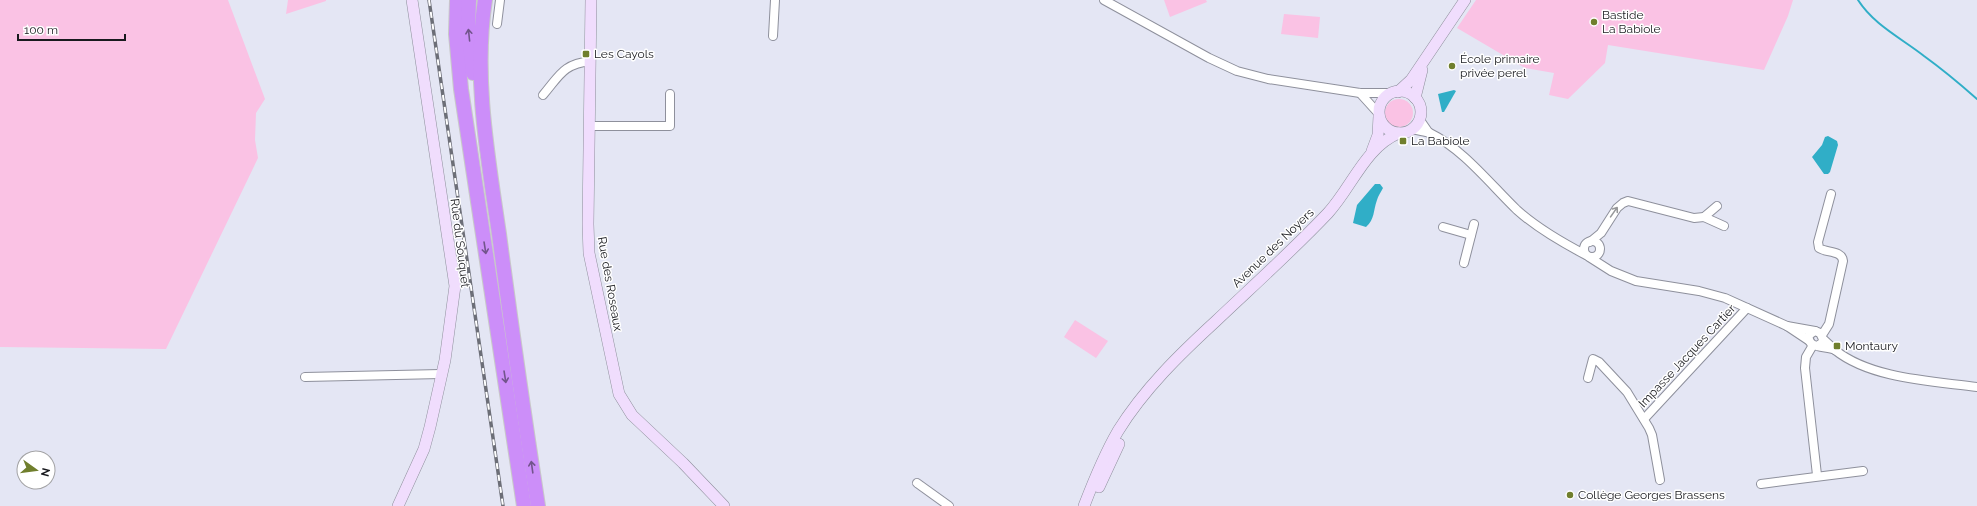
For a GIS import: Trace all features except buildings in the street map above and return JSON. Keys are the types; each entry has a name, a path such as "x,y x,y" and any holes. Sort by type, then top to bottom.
{"highway":[{"path":"449,0 450,41 458,112 465,155 480,210"},
{"path":"457,0 456,34 461,89 524,506"},
{"path":"469,0 468,28 473,81 492,216 519,378"},
{"path":"484,0 480,68 490,171 538,506"}],"street":[{"name":"Rue du Souquet","path":"398,506 424,449 445,360 455,286 412,0"},
{"path":"497,24 500,0"},
{"name":"Rue des Roseaux","path":"591,0 588,224 589,254 619,394 632,414 683,463 724,506"},
{"path":"773,36 775,0"},
{"path":"1104,0 1209,58 1237,71 1268,79 1360,93 1395,92 1410,94 1416,98"},
{"path":"1379,114 1382,102 1411,80 1465,0"},
{"path":"1427,58 1419,81 1416,98 1420,108 1420,120 1429,133"},
{"path":"543,95 565,68 576,63 591,61"},
{"path":"1360,93 1379,114 1384,126 1394,132 1399,133 1412,130 1429,133 1442,140 1470,164 1518,211 1542,229 1611,270 1636,281 1699,291 1725,298 1787,326 1820,335 1834,350 1844,357 1866,367 1900,376 1977,388"},
{"path":"590,126 670,126 670,94"},
{"name":"Avenue des Noyers","path":"1371,154 1378,134 1379,114"},
{"path":"1412,130 1420,120"},
{"name":"Avenue des Noyers","path":"1084,506 1102,460 1118,431 1161,374 1303,239 1333,207 1371,154 1388,138 1399,133"},
{"path":"1813,344 1809,335 1820,335 1830,324 1843,262 1843,257 1840,254 1823,251 1818,248 1818,242 1831,194"},
{"path":"1588,256 1584,251 1588,242 1601,233 1617,208 1628,201 1694,218 1704,217 1724,226"},
{"path":"1704,217 1717,206"},
{"path":"1464,263 1474,224"},
{"path":"1443,227 1471,235"},
{"path":"1588,256 1597,255 1601,233"},
{"path":"1569,245 1595,242 1606,266"},
{"name":"Impasse Jacques Cartier","path":"1644,419 1748,308"},
{"path":"1787,326 1813,344 1834,350"},
{"path":"1813,344 1822,343 1820,335"},
{"path":"1813,344 1806,357 1805,368 1817,475"},
{"name":"Avenue des Noyers","path":"1092,506 1125,433 1142,406 1184,352"},
{"name":"Impasse Jacques Cartier","path":"1588,378 1593,359 1599,362 1627,392 1652,435 1660,480"},
{"path":"304,377 441,374"},
{"path":"1761,484 1817,475 1863,471"},
{"path":"916,483 949,506"}],"shaded area":[{"path":"0,0 228,0 265,99 256,113 255,140 258,158 166,349 0,347"},
{"path":"288,0 326,0 326,1 286,14"},
{"path":"1164,0 1206,0 1207,2 1170,17"},
{"path":"1476,0 1793,0 1788,16 1764,70 1608,45 1605,63 1568,99 1549,95 1554,73 1525,68 1457,28"},
{"path":"1284,14 1320,17 1318,38 1281,34"},
{"path":"1399,99 1409,103 1413,113 1409,123 1399,127 1389,123 1385,113 1389,103"},
{"path":"1075,320 1108,341 1096,358 1064,337"}],"water":[{"path":"1454,90 1456,91 1444,112 1442,112 1438,94"},
{"path":"1828,136 1837,141 1838,145 1830,172 1828,174 1824,174 1812,157 1822,145 1825,137"},
{"path":"1375,184 1380,184 1383,188 1377,198 1371,221 1366,227 1353,223 1357,205"}],"waterway":[{"path":"1858,0 1864,9 1888,31 1915,49 1958,82 1977,99"}],"railway":[{"path":"429,0 503,506"}],"place":[{"name":"Bastide La Babiole","path":"1594,22"},
{"name":"Les Cayols","path":"586,54"},
{"name":"École primaire privée perel","path":"1452,66"},
{"name":"La Babiole","path":"1403,141"},
{"name":"Montaury","path":"1837,346"},
{"name":"Collège Georges Brassens","path":"1570,495"}]}
